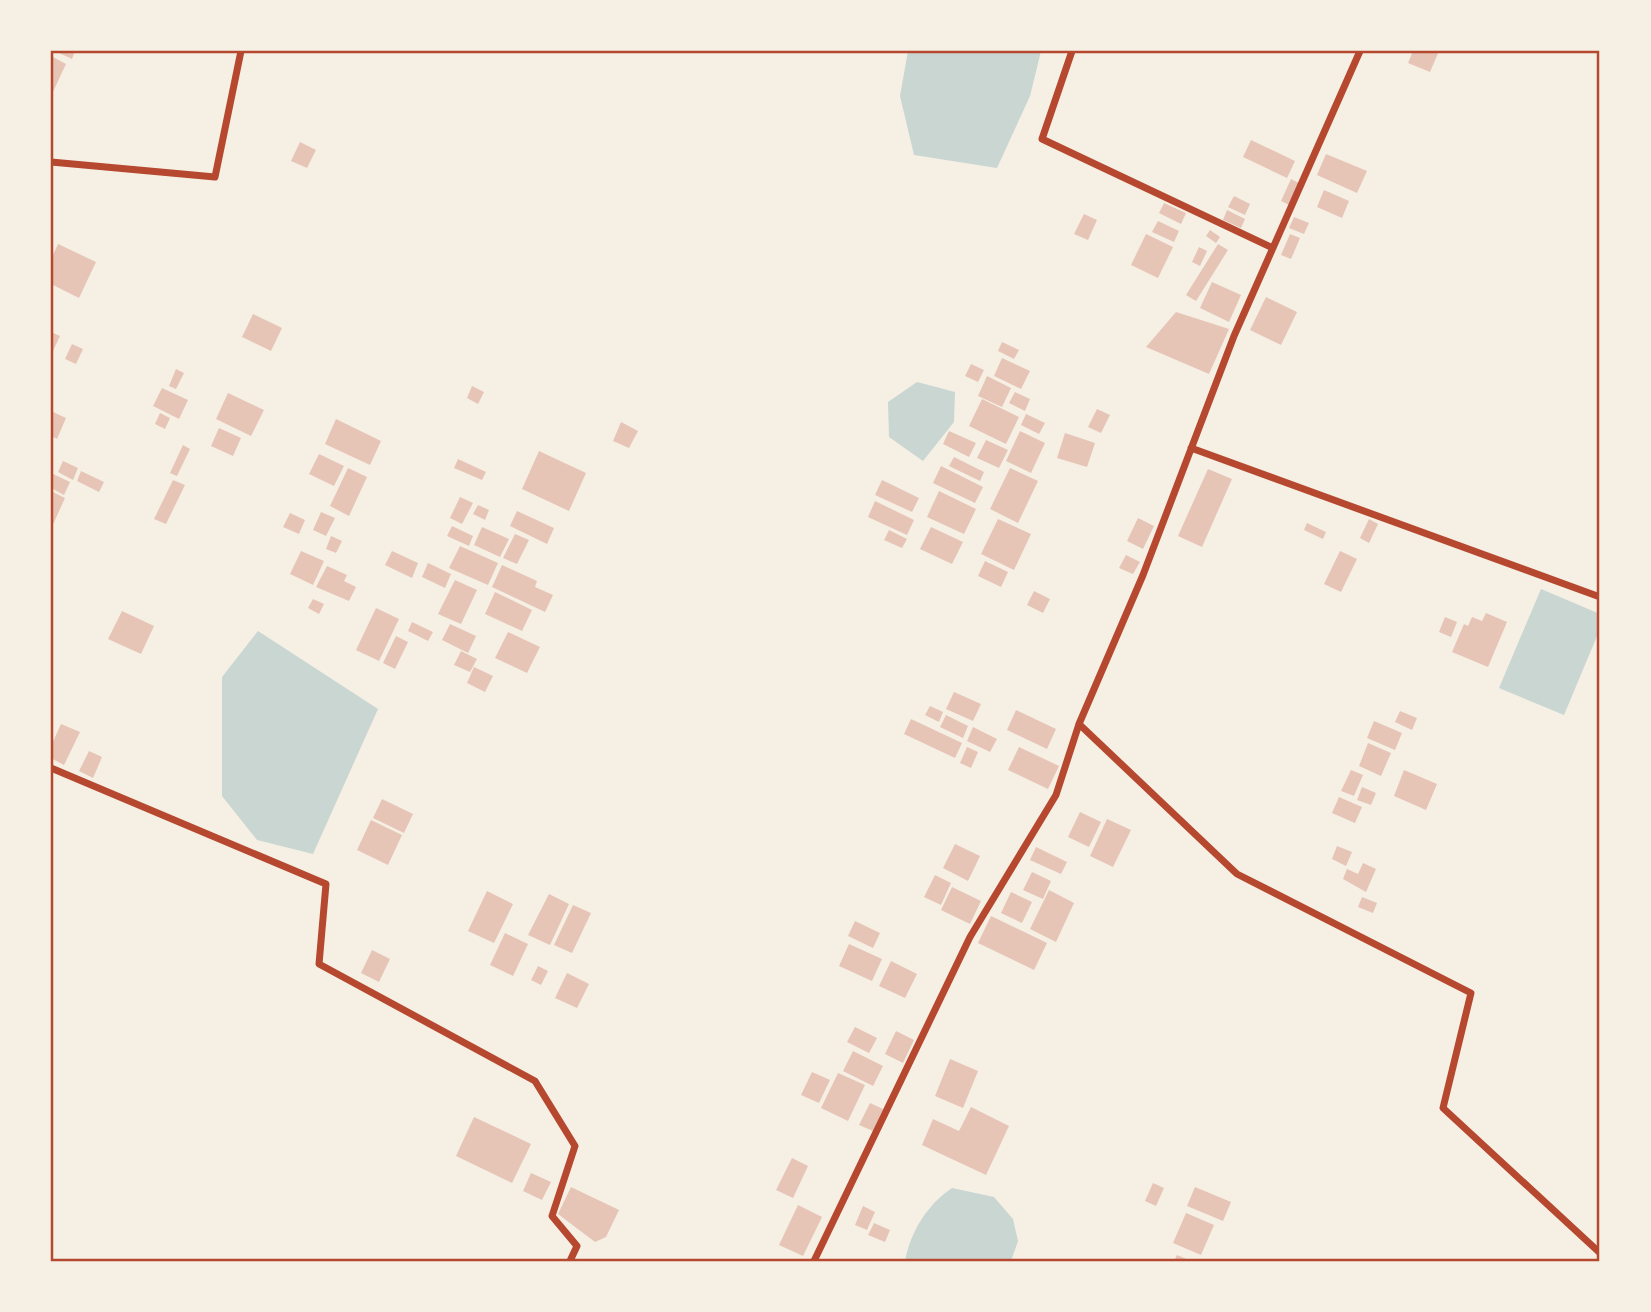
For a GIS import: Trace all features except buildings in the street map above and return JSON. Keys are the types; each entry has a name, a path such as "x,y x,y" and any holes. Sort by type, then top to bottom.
{"street":[{"path":"51,162 215,177 241,51"},
{"path":"1072,51 1042,139 1273,247"},
{"path":"814,1261 970,937 1056,795 1079,724 1143,575 1234,336 1360,51"},
{"path":"1191,448 1600,597"},
{"path":"1079,724 1237,874 1471,993 1443,1108 1600,1253"},
{"path":"51,768 326,884 319,964 535,1081 575,1146 552,1216 577,1246 570,1261"}],"shaded area":[{"path":"908,51 1041,51 1030,96 997,168 914,155 900,96"},
{"path":"917,382 955,392 954,422 923,461 889,437 888,402"},
{"path":"1541,589 1600,614 1600,629 1564,715 1499,688"},
{"path":"258,631 378,709 313,854 257,840 222,796 222,677"},
{"path":"952,1188 994,1197 1013,1219 1018,1241 1011,1261 905,1261 911,1239 921,1220 935,1202"}]}
